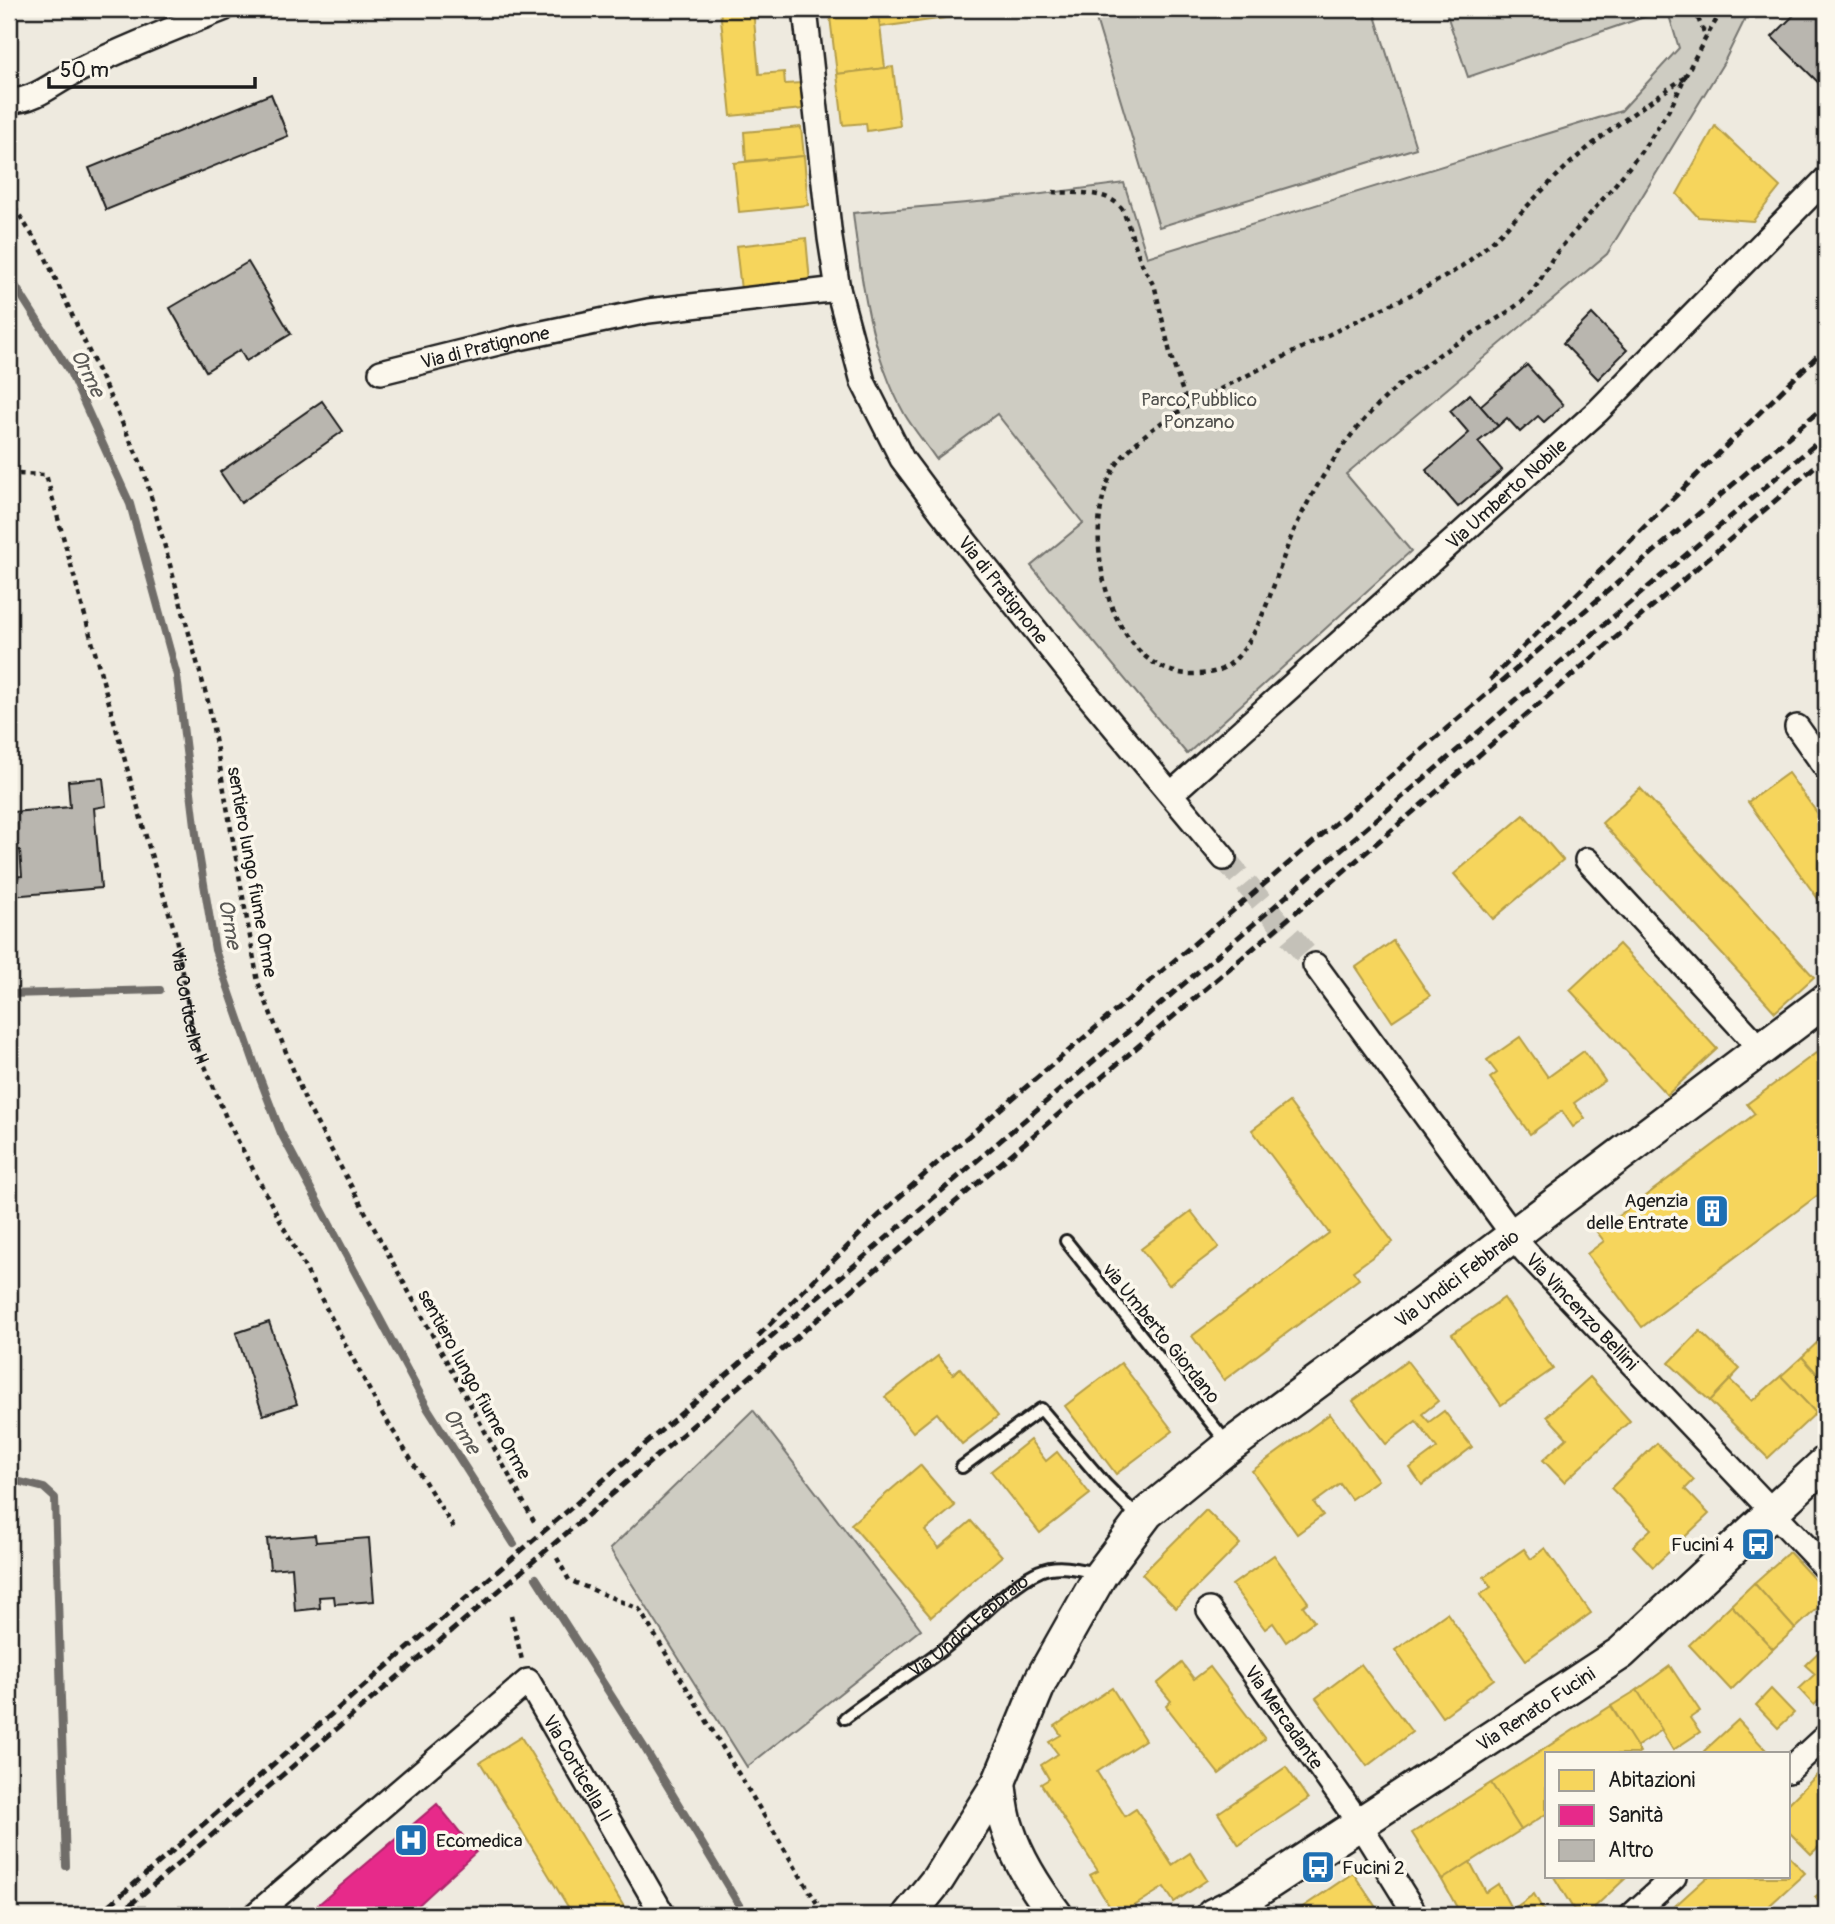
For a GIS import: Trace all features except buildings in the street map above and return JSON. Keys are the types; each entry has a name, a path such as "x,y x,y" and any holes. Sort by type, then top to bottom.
{"main road":[{"name":"Via Undici Febbraio","path":"908,1915 938,1879 999,1782 1041,1680 1101,1574 1147,1513 1230,1446 1513,1237 1826,1000"},
{"name":"Via Renato Fucini","path":"1213,1915 1238,1903 1621,1653 1826,1462"},
{"path":"999,1782 1006,1827 1014,1847 1040,1894 1056,1915"}],"street":[{"path":"9,98 11,101 26,101 75,71 223,9"},
{"name":"Via di Pratignone","path":"806,9 830,238 838,289 863,382 902,459 990,573 1224,858"},
{"name":"Via Umberto Nobile","path":"1171,793 1598,411 1826,179"},
{"name":"Via di Pratignone","path":"381,372 514,338 648,311 838,289"},
{"path":"1797,727 1826,768"},
{"path":"1587,860 1761,1049"},
{"name":"Via Vincenzo Bellini","path":"1315,965 1513,1237 1826,1568"},
{"name":"Via Mercadante","path":"1209,1610 1359,1823 1416,1915"},
{"path":"256,1915 528,1681"},
{"name":"Via Corticella II","path":"528,1681 663,1915"},
{"path":"1790,1769 1826,1736"},
{"path":"1632,1915 1673,1878"}],"lane":[{"name":"via Umberto Giordano","path":"1066,1241 1230,1446"},
{"path":"962,1467 1041,1409 1105,1484 1141,1520"},
{"name":"Via Undici Febbraio","path":"845,1718 946,1647 1018,1586 1040,1571 1062,1566 1101,1574"}],"path":[{"path":"1694,9 1706,37"},
{"path":"1685,77 1563,170 1508,227 1457,270 1188,407 1155,426 1119,459 1109,475 1101,503 1099,535 1106,593 1119,622 1139,652 1161,668 1182,674 1208,673 1226,667 1257,628 1294,530 1334,460 1362,421 1407,377 1455,344 1503,316 1535,289 1556,254 1610,194 1643,149 1672,104 1723,9"},
{"path":"1053,192 1104,196 1120,205 1141,262 1155,288 1171,356 1188,407"},
{"name":"sentiero lungo fiume Orme","path":"9,199 43,252 143,468 209,705 258,982 308,1107 537,1525"},
{"name":"Via Corticella II","path":"9,477 19,474 46,475 175,932 194,1040 227,1120 380,1410 454,1530"},
{"path":"556,1558 569,1580 639,1609 824,1915"},
{"path":"511,1615 528,1681"}],"green space":[{"path":"1093,9 1373,9 1416,148 1159,227"},
{"path":"1445,9 1648,9 1650,15 1468,77"},
{"name":"Parco Pubblico Ponzano","path":"1667,9 1750,9 1724,62 1607,254 1346,474 1411,551 1187,754 1031,566 1083,523 997,414 936,459 905,415 893,392 869,317 853,213 989,201 1124,183 1147,257 1621,111 1679,48"},
{"path":"753,1410 921,1629 747,1767 610,1549"}],"waterway":[{"name":"Orme","path":"9,276 70,372 130,504 177,676 197,842 215,950 281,1133 428,1409 514,1544"},
{"path":"9,994 160,990"},
{"path":"9,1479 44,1488 55,1498 66,1866"},
{"name":"Orme","path":"536,1578 644,1747 745,1915"}],"tunnel":[{"path":"1224,858 1315,965"}],"railway":[{"path":"1490,680 1826,347"},
{"path":"758,1336 875,1219 944,1157 1826,405"},
{"path":"98,1915 1826,435"},
{"path":"118,1915 1826,457"}],"place":[{"name":"Agenzia delle Entrate","path":"1712,1211"},
{"name":"Fucini 4","path":"1758,1544"},
{"name":"Ecomedica","path":"411,1840"},
{"name":"Fucini 2","path":"1318,1867"}]}
